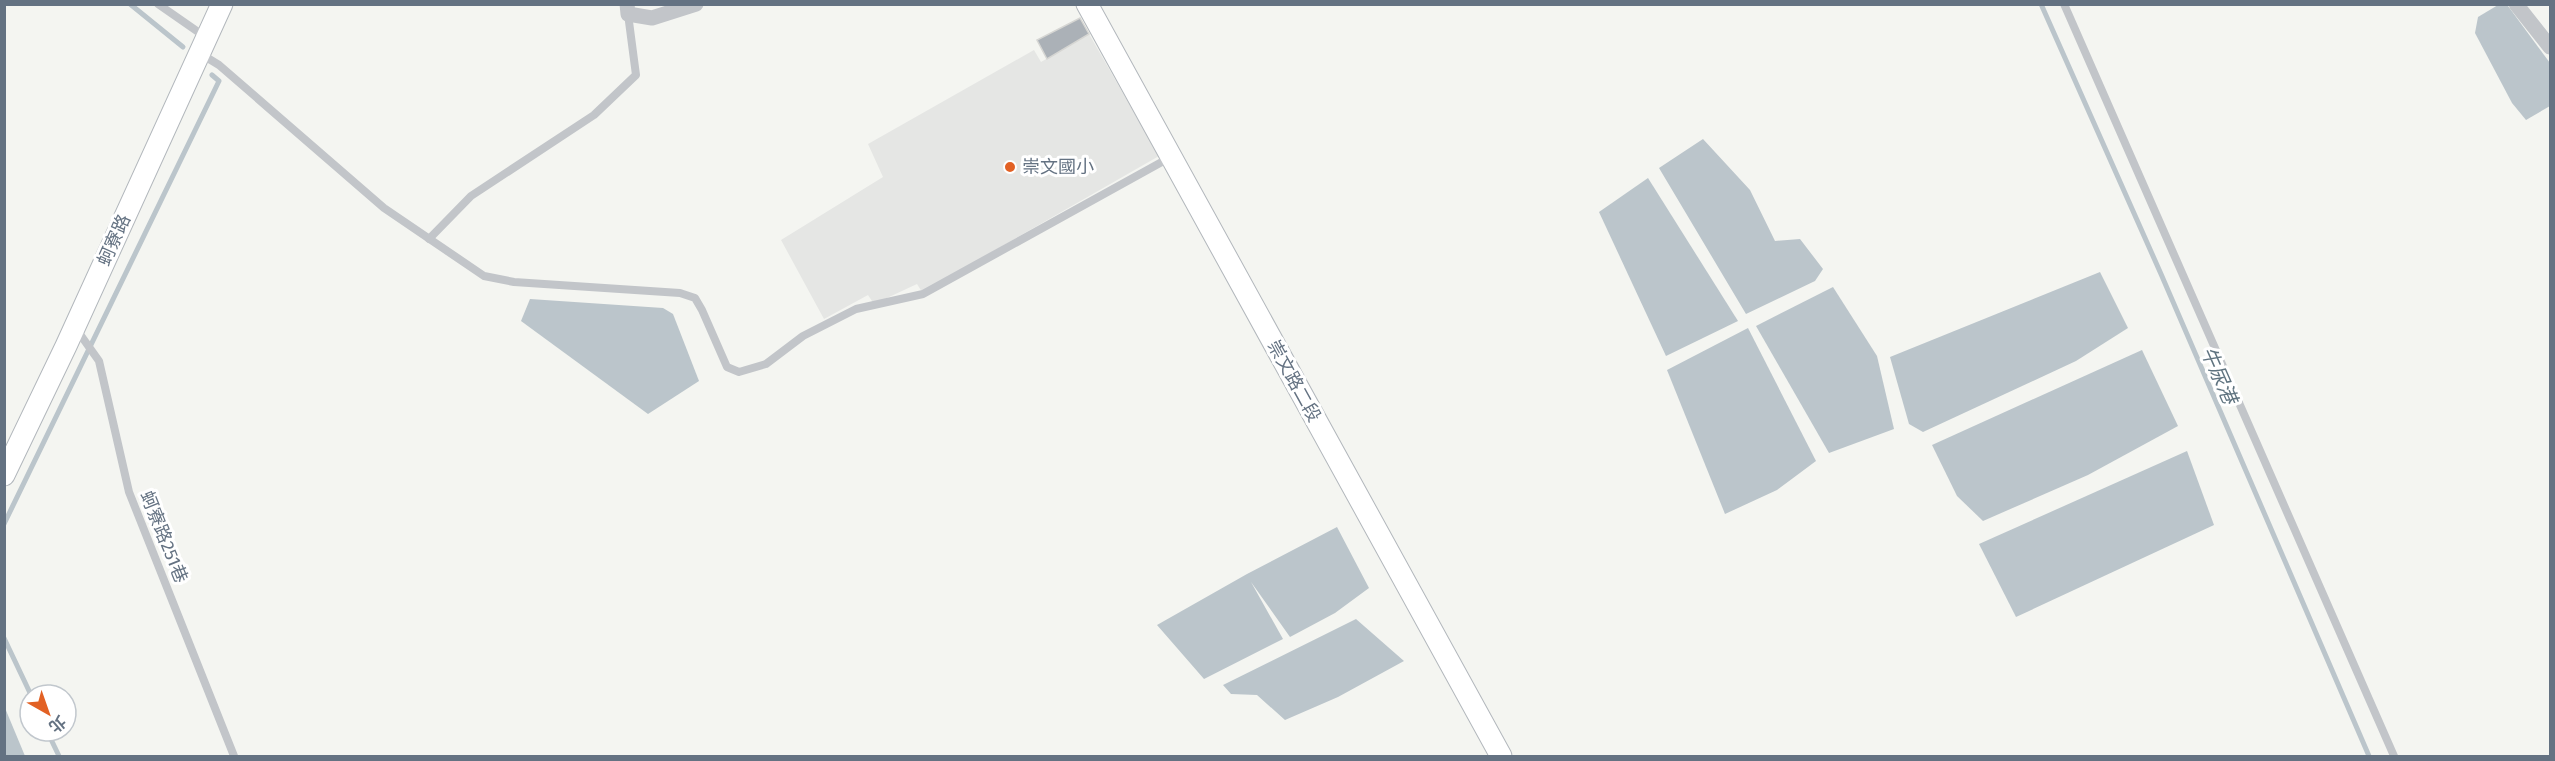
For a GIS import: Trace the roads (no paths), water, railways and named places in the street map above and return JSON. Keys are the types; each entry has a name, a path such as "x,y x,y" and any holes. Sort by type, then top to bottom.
{"street":[{"name":"蚵寮路","path":"4,475 79,334 222,4"},
{"path":"628,9 652,18 696,4"},
{"name":"崇文路二段","path":"1087,4 1501,756"},
{"path":"2516,4 2550,47"}],"lane":[{"path":"158,4 203,45 219,65 384,208 484,276 514,282 680,292 694,298 702,310 727,367 739,372 766,364 803,336 856,309 923,294 1171,157"},
{"path":"2064,4 2394,756"},
{"path":"429,239 471,196 594,115 636,75 628,9"},
{"name":"蚵寮路251巷","path":"79,334 99,361 129,492 234,756"}],"waterway":[{"path":"130,4 183,47"},
{"name":"牛尿港","path":"2041,4 2161,274 2369,756"},
{"path":"4,524 219,81 212,75"},
{"path":"4,638 25,683"},
{"path":"53,743 59,756"}],"place":[{"name":"崇文國小","path":"1010,167"}]}
